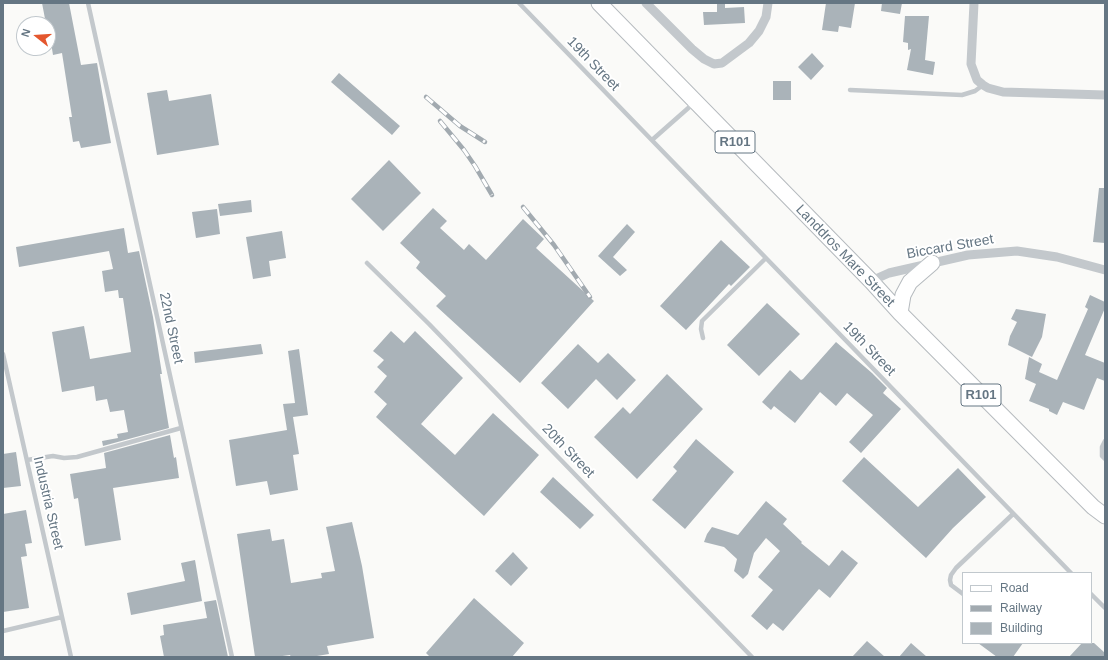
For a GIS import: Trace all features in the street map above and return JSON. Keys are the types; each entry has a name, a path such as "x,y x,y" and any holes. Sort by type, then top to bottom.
{"main road":[{"name":"Landdros Mare Street","path":"599,3 871,281 900,313 1093,507 1105,521"},
{"path":"900,313 903,295 910,282 932,263"},
{"name":"Landdros Mare Street","path":"1093,507 1105,516"}],"street":[{"path":"646,3 692,50 714,64 722,63 749,43 759,31 766,16 768,3"},
{"path":"974,3 971,64 977,80 983,85 1002,92 1105,95"},
{"name":"Biccard Street","path":"871,281 889,273 968,255 1017,252 1057,257 1105,270"}],"lane":[{"name":"22nd Street","path":"88,3 232,657"},
{"name":"19th Street","path":"519,3 1070,572"},
{"path":"850,90 962,95 975,91 983,85"},
{"path":"652,140 696,101"},
{"path":"703,338 701,329 702,321 766,258"},
{"name":"20th Street","path":"367,263 496,392 752,657"},
{"name":"Industria Street","path":"3,354 71,657"},
{"path":"27,460 54,456 64,458 77,457 181,428"},
{"path":"1105,441 1102,447 1102,456 1105,459"},
{"path":"962,593 951,585 951,575 956,568 1013,514"},
{"path":"1092,595 1105,608"},
{"path":"3,631 62,617"}],"building":[{"path":"42,3 69,3 81,65 97,63 111,143 81,148 79,141 73,142 69,117 72,117 62,53 56,54 56,16 44,16"},
{"path":"717,3 725,3 725,8 744,7 745,23 704,25 703,12 717,12"},
{"path":"826,3 855,3 851,28 839,26 838,32 822,30"},
{"path":"882,3 902,3 900,14 881,11"},
{"path":"905,16 929,16 925,60 935,62 933,75 907,70 911,49 908,50 908,43 903,42"},
{"path":"812,53 824,66 811,80 798,67"},
{"path":"339,73 400,126 392,135 331,82"},
{"path":"773,81 791,81 791,100 773,100"},
{"path":"167,90 169,101 211,94 219,145 157,155 147,93"},
{"path":"389,160 421,193 383,231 351,199"},
{"path":"1099,188 1105,188 1105,243 1093,242"},
{"path":"251,200 252,212 220,216 218,204"},
{"path":"433,208 447,221 440,228 464,250 469,244 486,260 523,219 544,239 536,248 594,301 520,383 436,306 446,296 416,268 420,262 400,243"},
{"path":"217,209 220,234 196,238 192,212"},
{"path":"627,224 635,232 613,257 627,270 620,276 598,256"},
{"path":"124,228 128,253 139,251 153,317 162,374 160,374 169,428 103,446 102,441 118,438 117,434 128,432 124,410 110,412 107,399 96,401 94,386 62,392 52,332 84,326 90,359 131,352 123,298 119,298 118,290 105,292 102,271 113,269 109,251 19,267 16,247"},
{"path":"282,231 286,258 269,261 271,276 253,279 246,237"},
{"path":"721,240 750,267 731,286 729,284 686,330 660,306"},
{"path":"1090,295 1105,302 1105,308 1085,355 1105,363 1105,381 1097,378 1084,410 1063,402 1057,415 1049,411 1049,409 1029,401 1036,384 1025,379 1029,357 1042,364 1039,372 1057,380 1088,309 1085,307"},
{"path":"767,303 800,334 759,376 727,345"},
{"path":"1016,309 1046,314 1042,337 1032,357 1008,345 1010,336 1017,322 1011,319"},
{"path":"391,331 404,343 415,331 463,378 421,424 455,455 493,413 539,455 484,516 376,417 387,404 374,392 387,376 377,367 384,360 373,351"},
{"path":"836,342 887,388 883,393 901,409 861,453 849,442 873,415 847,393 836,406 820,392 795,423 774,406 771,410 762,402 790,370 801,380 803,379"},
{"path":"261,344 263,354 195,363 194,352"},
{"path":"578,344 598,363 608,353 636,380 617,400 596,379 568,409 541,383"},
{"path":"299,349 308,415 293,417 299,454 293,455 298,490 270,495 267,481 236,486 229,440 287,430 283,404 295,403 288,351"},
{"path":"667,374 703,409 637,479 594,437 623,407 630,414"},
{"path":"170,435 174,458 176,457 179,478 113,488 121,540 85,546 78,498 74,499 70,474 106,468 104,453"},
{"path":"696,439 734,472 685,529 652,500 677,471 673,467"},
{"path":"16,452 21,486 3,488 3,454"},
{"path":"864,457 918,507 958,468 986,497 953,528 926,558 842,481"},
{"path":"553,477 594,515 580,529 540,492"},
{"path":"766,501 787,519 783,524 802,542 801,543 829,566 842,550 858,563 830,598 819,589 783,631 773,623 767,630 751,616 773,590 758,577 780,551 766,538 754,553 748,574 743,579 734,571 737,559 724,547 704,542 712,527 738,535"},
{"path":"26,510 32,543 25,544 27,556 21,557 29,608 3,612 3,514"},
{"path":"352,522 362,566 374,638 327,646 329,654 311,657 291,657 290,655 255,657 237,534 270,529 272,541 284,539 291,583 322,578 321,573 335,571 326,527"},
{"path":"513,552 528,568 511,586 495,571"},
{"path":"195,560 202,601 131,615 127,593 185,581 181,563"},
{"path":"474,598 524,643 512,657 430,657 426,653"},
{"path":"216,600 228,657 164,657 160,636 164,635 163,625 207,618 204,602"},
{"path":"867,641 885,657 852,657"},
{"path":"911,643 927,657 899,657"},
{"path":"1094,643 1105,653 1105,657 1069,657 1081,644"},
{"path":"979,644 1022,644 1013,657 997,657"}],"railway":[{"path":"426,97 460,126 485,142"},
{"path":"440,121 464,150 492,195"},
{"path":"523,207 554,245 590,297"}]}
